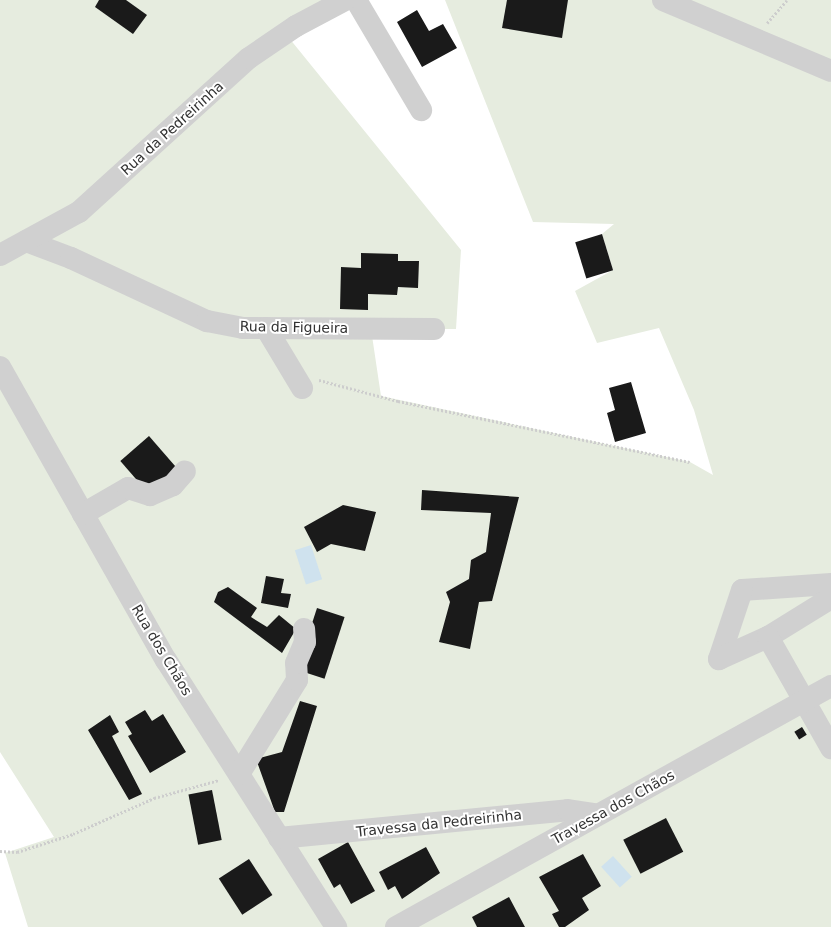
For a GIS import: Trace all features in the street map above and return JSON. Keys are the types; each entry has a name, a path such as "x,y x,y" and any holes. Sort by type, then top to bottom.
{"street":[{"name":"Rua da Pedreirinha","path":"0,255 79,212 249,58 296,26 345,0"},
{"path":"356,0 421,110"},
{"path":"663,0 831,71"},
{"name":"Rua da Figueira","path":"26,242 71,258 207,321 266,328 434,329"},
{"path":"266,328 297,381"},
{"name":"Rua dos Chãos","path":"0,367 166,660 336,927"},
{"path":"83,514 128,488 150,495 173,485 185,471"},
{"path":"831,584 742,590 719,658 768,638 831,598"},
{"path":"238,774 297,680 296,663 304,642 304,629"},
{"path":"768,638 806,700 831,748"},
{"name":"Travessa dos Chãos","path":"396,927 831,686"},
{"name":"Travessa da Pedreirinha","path":"279,838 568,810 598,815"}],"path":[{"path":"754,38 787,0"},
{"path":"297,381 690,462"},
{"path":"0,852 17,852 73,834 154,798 238,774"}],"shaded area":[{"path":"0,0 345,0 285,33 461,250 456,329 371,329 381,396 690,462 713,475 694,410 659,328 597,343 575,291 613,270 602,234 614,224 533,222 445,0 831,0 831,927 28,927 5,853 54,837 0,752"}],"water":[{"path":"311,545 322,579 306,584 295,550"},
{"path":"613,856 632,877 620,888 601,867"}],"building":[{"path":"99,0 126,0 147,15 133,34 95,7"},
{"path":"507,0 568,0 562,38 502,28"},
{"path":"417,10 429,31 443,24 457,48 422,67 397,22"},
{"path":"602,234 613,270 586,279 575,242"},
{"path":"361,253 398,254 398,261 419,261 418,288 398,287 397,295 368,294 368,310 340,309 341,267 361,268"},
{"path":"631,382 646,433 615,442 607,413 615,410 609,388"},
{"path":"149,436 177,468 149,493 120,461"},
{"path":"422,490 519,497 492,601 479,602 470,649 439,642 450,602 446,592 469,579 471,560 486,552 491,513 421,510"},
{"path":"343,505 376,512 365,551 331,544 317,552 304,527"},
{"path":"266,576 284,579 281,593 291,594 288,608 261,603"},
{"path":"228,587 257,608 251,617 267,627 279,615 296,629 282,653 214,602 218,592"},
{"path":"317,608 345,617 324,679 297,670"},
{"path":"300,701 317,706 284,812 275,812 256,759 282,752"},
{"path":"145,710 152,721 163,714 186,752 150,773 128,736 132,734 125,722"},
{"path":"110,715 119,732 112,736 142,794 129,800 88,730"},
{"path":"802,727 807,735 799,739 794,732"},
{"path":"212,790 222,840 198,845 188,795"},
{"path":"666,818 683,852 640,874 623,840"},
{"path":"348,842 375,891 351,904 340,884 334,888 318,859"},
{"path":"426,847 440,873 402,899 395,886 388,890 379,872"},
{"path":"583,854 601,886 582,898 589,910 565,927 559,927 552,914 559,911 539,877"},
{"path":"249,859 272,895 242,915 219,879"},
{"path":"509,897 525,927 477,927 472,917"}]}
